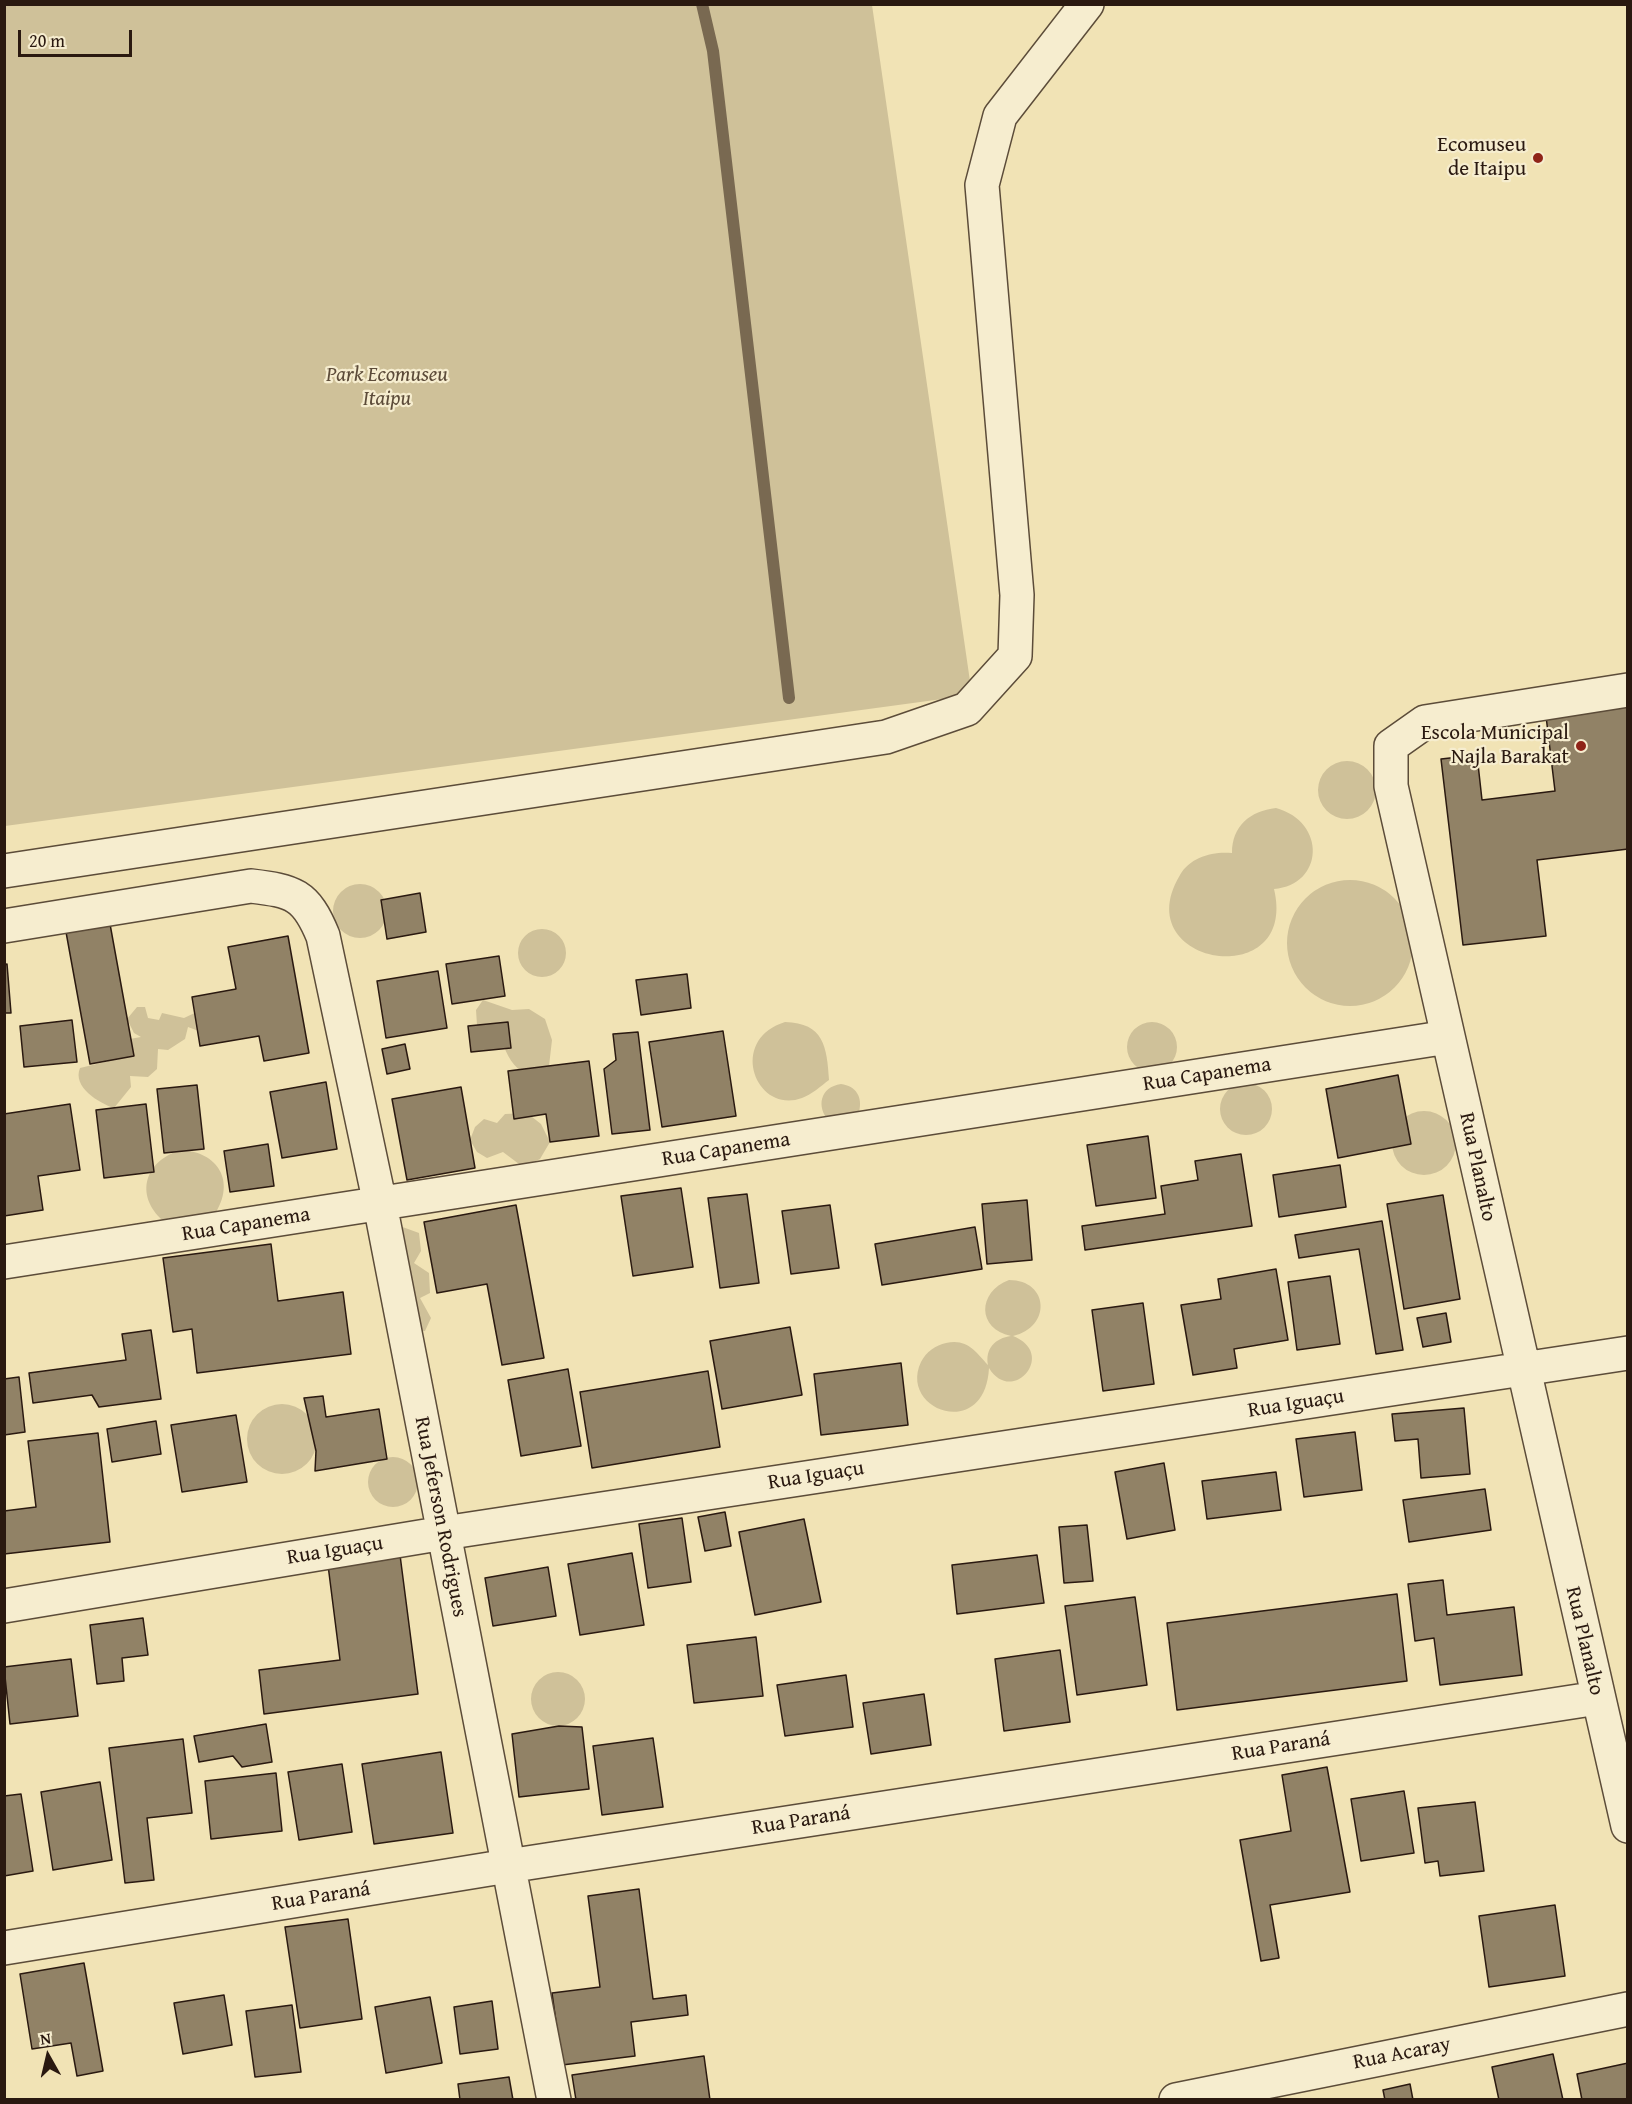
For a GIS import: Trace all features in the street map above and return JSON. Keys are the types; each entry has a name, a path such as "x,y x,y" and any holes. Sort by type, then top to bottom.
{"street":[{"path":"4,871 886,736 968,709 1015,656 1017,596 982,185 1000,116 1087,4"},
{"name":"Rua Planalto","path":"1628,690 1425,722 1391,746 1391,786 1522,1370 1628,1826"},
{"name":"Rua Jeferson Rodrigues","path":"4,926 250,886 288,891 313,911 323,936 380,1204 554,2100"},
{"name":"Rua Capanema","path":"4,1262 1448,1037"},
{"name":"Rua Iguaçu","path":"4,1606 444,1533 1628,1353"},
{"name":"Rua Paraná","path":"4,1948 508,1866 1598,1698"},
{"name":"Rua Acaray","path":"1176,2100 1628,2010"}],"green space":[{"name":"Park Ecomuseu Itaipu","path":"4,5 872,5 972,695 5,826"},
{"path":"1347,761 1358,763 1368,769 1374,779 1376,790 1374,801 1368,811 1358,817 1347,819 1336,817 1326,811 1320,801 1318,790 1320,779 1326,769 1336,763"},
{"path":"1276,808 1293,815 1304,826 1311,839 1313,852 1310,865 1303,877 1291,885 1274,889 1275,922 1262,944 1241,955 1216,955 1192,947 1175,930 1169,906 1180,875 1190,864 1203,856 1232,853 1235,835 1244,822 1258,812"},
{"path":"1350,880 1374,885 1394,899 1408,919 1413,943 1408,967 1394,987 1374,1001 1350,1006 1326,1001 1306,987 1292,967 1287,943 1292,919 1306,899 1326,885"},
{"path":"355,884 365,884 375,888 383,896 387,911 383,926 375,934 365,938 355,938 345,934 337,926 333,916 333,906 337,896 345,888"},
{"path":"537,929 547,929 559,936 566,948 566,958 559,970 547,977 537,977 522,966 518,958 518,948 529,933"},
{"path":"483,1000 512,1010 529,1009 545,1019 552,1040 549,1066 527,1076 514,1065 502,1040 477,1025 476,1010"},
{"path":"137,1007 145,1007 148,1018 159,1020 162,1013 184,1018 201,1010 204,1033 188,1027 185,1039 168,1050 158,1049 157,1069 148,1077 130,1076 131,1087 114,1108 101,1102 83,1088 80,1082 80,1068 109,1061 124,1040 141,1037 134,1033 127,1019"},
{"path":"785,1022 798,1023 816,1032 827,1057 829,1080 805,1097 786,1100 772,1096 761,1086 754,1073 753,1058 757,1044 767,1031"},
{"path":"1147,1022 1157,1022 1170,1029 1177,1042 1177,1052 1170,1065 1157,1072 1147,1072 1138,1068 1131,1061 1127,1052 1127,1042 1131,1033 1138,1026"},
{"path":"1241,1083 1251,1083 1265,1090 1272,1109 1265,1128 1251,1135 1241,1135 1231,1131 1224,1124 1220,1114 1220,1104 1224,1094 1231,1087"},
{"path":"841,1084 851,1087 857,1093 860,1102 859,1112 829,1121 822,1110 822,1098 828,1089"},
{"path":"1424,1111 1442,1117 1450,1125 1456,1143 1450,1161 1442,1169 1424,1175 1406,1169 1398,1161 1392,1143 1398,1125 1406,1117"},
{"path":"527,1113 541,1124 550,1142 540,1159 523,1167 503,1152 487,1158 477,1152 470,1140 475,1127 484,1119 497,1123 505,1114"},
{"path":"181,1150 205,1156 214,1162 220,1170 224,1190 215,1214 166,1223 150,1203 147,1181 151,1171 158,1163 168,1155"},
{"path":"397,1225 419,1233 421,1251 414,1263 429,1273 430,1293 420,1298 431,1318 425,1331 408,1333"},
{"path":"1009,1280 1022,1282 1032,1287 1041,1305 1034,1323 1026,1331 1013,1336 1026,1344 1031,1354 1031,1364 1026,1373 1019,1379 1009,1382 998,1378 989,1368 984,1391 973,1405 960,1411 945,1411 931,1405 921,1394 917,1379 923,1358 939,1345 960,1342 970,1347 988,1365 988,1354 992,1345 1000,1339 1011,1336 992,1326 985,1310 987,1301 991,1293"},
{"path":"282,1404 295,1407 307,1414 314,1426 317,1439 314,1452 307,1464 295,1471 282,1474 269,1471 257,1464 250,1452 247,1439 250,1426 257,1414 269,1407"},
{"path":"388,1457 398,1457 411,1464 418,1477 418,1487 411,1500 398,1507 388,1507 379,1503 372,1496 368,1487 368,1477 372,1468 379,1461"},
{"path":"558,1672 568,1674 577,1680 583,1689 585,1699 583,1709 577,1718 568,1724 558,1726 548,1724 539,1718 533,1709 531,1699 533,1689 539,1680 548,1674"}],"building":[{"path":"1628,706 1628,849 1537,860 1546,936 1463,945 1441,759 1477,755 1482,800 1555,791 1546,716"},
{"path":"420,893 426,932 387,939 381,900"},
{"path":"110,924 134,1056 90,1064 66,932"},
{"path":"288,936 309,1053 264,1061 259,1036 200,1046 192,997 236,989 228,947"},
{"path":"499,956 505,996 452,1004 446,964"},
{"path":"7,964 11,1013 4,1013 4,965"},
{"path":"438,971 447,1028 386,1038 377,981"},
{"path":"687,974 691,1008 641,1015 636,980"},
{"path":"72,1020 77,1062 24,1067 20,1026"},
{"path":"508,1022 511,1048 471,1052 468,1026"},
{"path":"723,1031 736,1116 662,1127 649,1042"},
{"path":"638,1032 650,1130 612,1134 604,1069 616,1060 613,1034"},
{"path":"405,1044 410,1069 387,1074 382,1049"},
{"path":"589,1061 599,1136 550,1142 546,1114 514,1119 508,1071"},
{"path":"1398,1075 1411,1144 1338,1158 1326,1089"},
{"path":"326,1082 337,1149 282,1158 270,1092"},
{"path":"197,1085 204,1149 164,1153 157,1089"},
{"path":"461,1087 475,1168 407,1180 392,1099"},
{"path":"70,1104 80,1170 38,1176 43,1210 4,1216 4,1114"},
{"path":"146,1104 154,1172 104,1178 96,1110"},
{"path":"1148,1136 1156,1198 1096,1206 1087,1145"},
{"path":"268,1144 274,1186 230,1192 224,1151"},
{"path":"1241,1154 1252,1226 1085,1250 1082,1226 1165,1214 1161,1186 1198,1180 1195,1161"},
{"path":"1340,1165 1346,1207 1279,1217 1273,1175"},
{"path":"681,1188 693,1267 633,1276 621,1196"},
{"path":"747,1194 759,1283 720,1288 708,1198"},
{"path":"1443,1195 1460,1299 1404,1309 1387,1204"},
{"path":"1027,1200 1032,1260 987,1264 982,1204"},
{"path":"516,1205 544,1358 502,1365 487,1284 437,1293 424,1222"},
{"path":"830,1205 839,1268 791,1274 782,1211"},
{"path":"1382,1221 1403,1350 1376,1354 1359,1249 1299,1258 1295,1235"},
{"path":"975,1227 982,1269 882,1285 875,1244"},
{"path":"271,1244 278,1301 343,1292 351,1354 197,1373 192,1329 173,1332 163,1258"},
{"path":"1276,1269 1288,1340 1234,1349 1237,1368 1193,1375 1181,1305 1221,1299 1218,1279"},
{"path":"1330,1276 1340,1344 1297,1350 1288,1282"},
{"path":"1143,1303 1154,1384 1103,1391 1092,1310"},
{"path":"1446,1313 1451,1342 1423,1347 1417,1318"},
{"path":"790,1327 802,1395 722,1409 710,1341"},
{"path":"151,1330 161,1399 99,1407 92,1395 33,1403 29,1373 126,1360 122,1334"},
{"path":"901,1363 908,1425 821,1435 814,1374"},
{"path":"568,1369 581,1446 521,1456 508,1380"},
{"path":"708,1371 720,1447 592,1468 580,1392"},
{"path":"19,1377 25,1432 4,1435 4,1379"},
{"path":"323,1396 326,1417 379,1409 387,1459 315,1471 316,1451 304,1398"},
{"path":"1464,1408 1470,1474 1421,1478 1418,1439 1395,1441 1392,1414"},
{"path":"236,1415 247,1482 182,1492 171,1425"},
{"path":"156,1421 161,1454 112,1462 107,1429"},
{"path":"1355,1432 1362,1490 1304,1497 1296,1439"},
{"path":"98,1433 110,1542 4,1554 4,1511 36,1507 28,1441"},
{"path":"1164,1463 1175,1530 1127,1539 1115,1472"},
{"path":"1276,1472 1281,1510 1207,1519 1202,1481"},
{"path":"1485,1489 1491,1530 1409,1542 1403,1500"},
{"path":"725,1512 731,1546 705,1551 698,1517"},
{"path":"682,1518 691,1582 648,1588 639,1524"},
{"path":"804,1519 821,1602 755,1615 739,1532"},
{"path":"1087,1525 1093,1581 1064,1583 1059,1527"},
{"path":"632,1553 644,1625 580,1635 568,1564"},
{"path":"400,1555 418,1694 264,1714 259,1670 340,1660 328,1565"},
{"path":"1037,1555 1044,1603 957,1614 952,1565"},
{"path":"548,1567 556,1616 493,1626 485,1578"},
{"path":"1443,1580 1447,1615 1514,1607 1522,1675 1440,1685 1434,1638 1415,1641 1408,1584"},
{"path":"1397,1594 1407,1681 1177,1710 1167,1623"},
{"path":"1135,1597 1147,1685 1077,1695 1065,1606"},
{"path":"143,1618 148,1655 122,1658 124,1681 97,1684 90,1625"},
{"path":"756,1637 763,1696 694,1703 687,1645"},
{"path":"1060,1650 1070,1722 1004,1731 995,1659"},
{"path":"71,1659 78,1716 10,1724 4,1667"},
{"path":"846,1675 853,1727 785,1736 777,1685"},
{"path":"924,1694 931,1745 871,1754 863,1703"},
{"path":"266,1724 272,1762 242,1767 233,1756 199,1762 194,1736"},
{"path":"559,1726 582,1727 589,1789 519,1797 512,1734"},
{"path":"653,1738 663,1807 602,1815 593,1746"},
{"path":"183,1739 192,1813 147,1818 154,1880 125,1883 109,1748"},
{"path":"441,1752 453,1833 374,1844 362,1764"},
{"path":"342,1764 352,1832 299,1840 288,1772"},
{"path":"1327,1767 1350,1892 1270,1905 1279,1958 1261,1961 1240,1840 1291,1831 1282,1775"},
{"path":"276,1773 282,1831 211,1839 205,1781"},
{"path":"100,1782 112,1860 53,1870 41,1792"},
{"path":"1404,1791 1414,1853 1361,1861 1351,1799"},
{"path":"21,1794 33,1871 4,1876 4,1796"},
{"path":"1475,1802 1484,1871 1440,1876 1438,1861 1425,1863 1418,1808"},
{"path":"639,1889 653,1999 686,1995 688,2015 631,2022 635,2056 562,2065 552,1993 600,1987 588,1896"},
{"path":"1555,1905 1565,1976 1489,1987 1479,1916"},
{"path":"348,1919 362,2019 300,2028 285,1927"},
{"path":"84,1963 103,2071 77,2076 71,2043 32,2049 20,1974"},
{"path":"224,1995 232,2045 183,2054 174,2003"},
{"path":"430,1997 442,2063 386,2073 375,2007"},
{"path":"492,2001 498,2049 460,2054 454,2007"},
{"path":"292,2005 301,2072 255,2077 246,2011"},
{"path":"1553,2054 1563,2100 1499,2100 1492,2067"},
{"path":"704,2056 710,2100 576,2100 572,2075"},
{"path":"1628,2063 1628,2100 1582,2100 1577,2074"},
{"path":"509,2077 513,2100 460,2100 458,2084"},
{"path":"1410,2084 1413,2100 1385,2100 1383,2090"}],"waterway":[{"path":"702,4 713,51 789,698"}],"place":[{"name":"Ecomuseu de Itaipu","path":"1538,158"},
{"name":"Escola Municipal Najla Barakat","path":"1581,746"}]}
